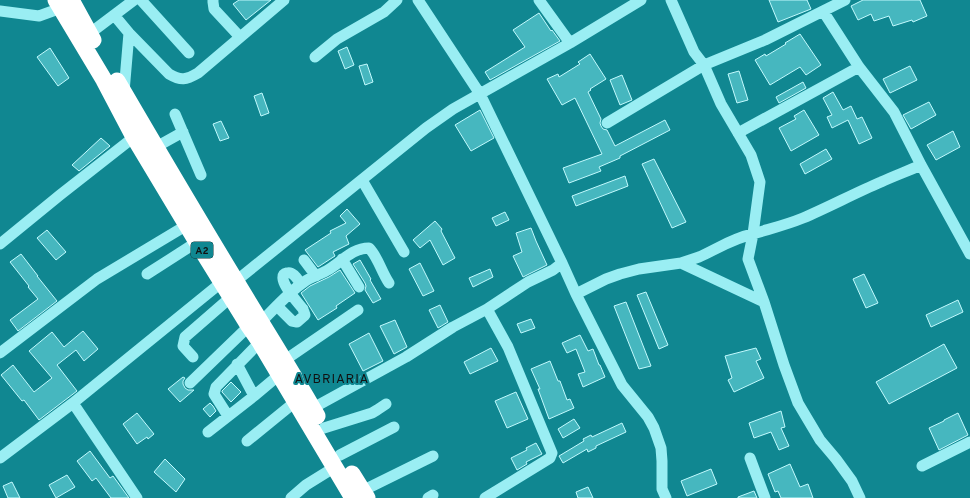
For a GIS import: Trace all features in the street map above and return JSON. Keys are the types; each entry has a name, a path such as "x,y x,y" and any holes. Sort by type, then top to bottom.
{"highway":[{"name":"A2","path":"62,3 89,34 156,147 230,287"},
{"name":"A2","path":"62,3 134,137 197,242 255,324 282,368 295,402 361,496"},
{"name":"A2","path":"255,324 260,342 313,408 324,428 337,461"}],"street":[{"path":"213,0 212,2 214,9 240,37"},
{"path":"114,15 168,74 176,78 184,79 190,78 198,73 284,0"},
{"path":"315,57 337,39 384,12 397,0"},
{"path":"418,0 480,94 562,262 576,294 622,385 645,413 654,428 661,448 662,489 666,498"},
{"path":"539,0 570,43"},
{"path":"0,458 230,287 432,124 453,109 570,43 630,3 641,0"},
{"path":"670,0 694,52 704,65 721,104 751,155 760,182 748,258 798,403 820,440 852,481 860,498"},
{"path":"608,123 704,65 765,40 845,0"},
{"path":"89,34 134,1 189,53"},
{"path":"0,11 39,16 62,3"},
{"path":"823,11 859,67 894,112 921,165 970,254"},
{"path":"124,94 129,33"},
{"path":"738,133 859,67"},
{"path":"175,114 201,175"},
{"path":"156,147 183,132"},
{"path":"0,244 134,137"},
{"path":"576,294 606,279 620,274 639,269 680,264 735,240 802,219 921,165"},
{"path":"362,180 404,252"},
{"path":"0,353 97,279 187,225"},
{"path":"147,274 197,242"},
{"path":"190,382 301,284 327,271 357,249 369,248 373,252 383,274 389,282"},
{"path":"342,259 359,287"},
{"path":"304,260 316,276"},
{"path":"313,408 406,357 453,327 487,309 528,282 553,270 562,262"},
{"path":"680,264 764,302"},
{"path":"277,306 292,321 297,322 302,318 305,315 303,309 290,293 282,278 288,272 295,276 301,284"},
{"path":"193,357 183,346 185,336 230,287"},
{"path":"485,498 550,458 552,453 508,347 487,309"},
{"path":"208,432 254,396 282,368 358,310"},
{"path":"228,416 214,394 216,387 260,342"},
{"path":"237,364 254,396"},
{"path":"247,441 295,402"},
{"path":"73,403 137,498"},
{"path":"324,428 372,413 386,404"},
{"path":"291,498 337,461 394,427"},
{"path":"922,466 970,442"},
{"path":"361,496 433,456"},
{"path":"750,458 765,498"}],"building":[{"path":"239,0 271,0 246,20 233,4"},
{"path":"769,0 807,0 811,9 778,22"},
{"path":"863,0 920,0 927,16 913,22 912,20 893,26 889,16 874,21 871,14 858,20 851,6"},
{"path":"539,13 560,41 490,80 485,72 525,47 513,30"},
{"path":"800,34 821,65 806,75 800,67 770,85 755,60 765,54 766,56"},
{"path":"347,47 354,65 345,69 338,51"},
{"path":"50,48 69,78 58,86 37,57"},
{"path":"590,54 606,79 590,89 591,90 588,92 601,119 601,126 603,129 607,130 615,146 665,120 670,130 620,156 620,158 599,167 601,171 569,183 563,168 602,154 575,98 562,105 547,79 558,74 559,77 580,64 578,62"},
{"path":"367,64 373,82 365,85 359,66"},
{"path":"910,66 917,80 890,93 883,79"},
{"path":"739,71 748,100 737,103 728,74"},
{"path":"622,75 632,100 620,105 610,80"},
{"path":"803,82 806,88 779,103 776,97"},
{"path":"833,92 843,110 851,106 857,119 862,117 872,138 859,144 848,120 832,128 827,117 832,115 823,98"},
{"path":"262,93 269,113 261,116 254,96"},
{"path":"929,102 936,115 911,129 903,115"},
{"path":"480,110 494,138 471,151 455,125"},
{"path":"804,110 819,135 791,151 779,128 796,119 794,116"},
{"path":"221,121 229,138 220,141 213,124"},
{"path":"953,131 960,147 936,160 927,145"},
{"path":"101,138 110,146 79,171 72,165"},
{"path":"826,149 832,159 805,174 800,164"},
{"path":"654,159 686,222 672,228 642,164"},
{"path":"625,176 628,186 576,206 572,196"},
{"path":"347,209 360,224 346,236 349,244 333,252 335,256 318,267 305,250 331,233 330,231 346,223 340,216"},
{"path":"505,212 509,220 496,226 492,218"},
{"path":"435,221 442,229 441,231 455,258 443,265 430,240 420,248 413,240"},
{"path":"531,228 547,265 523,277 513,256 522,252 516,233"},
{"path":"47,230 66,252 56,260 37,238"},
{"path":"21,254 57,301 18,331 10,320 38,299 10,262"},
{"path":"360,260 381,299 373,303 365,290 365,283 353,264"},
{"path":"420,263 434,291 423,296 409,269"},
{"path":"490,269 493,277 473,287 469,278"},
{"path":"340,270 355,293 336,306 337,308 318,320 301,293 310,286"},
{"path":"864,274 878,303 866,308 853,279"},
{"path":"646,292 668,345 659,349 637,295"},
{"path":"958,300 963,312 931,327 926,315"},
{"path":"626,302 651,366 639,369 614,306"},
{"path":"440,305 448,322 438,328 429,310"},
{"path":"531,319 535,328 521,333 517,324"},
{"path":"395,320 407,347 394,354 380,326"},
{"path":"83,331 98,349 84,361 76,350 57,365 77,391 39,420 24,400 22,401 1,375 13,365 34,392 52,378 29,351 52,332 64,347"},
{"path":"369,333 383,361 363,371 349,344"},
{"path":"580,335 588,351 593,349 605,377 583,387 578,374 585,372 576,349 567,353 562,343"},
{"path":"944,344 957,368 889,404 876,382"},
{"path":"491,348 498,361 470,374 464,362"},
{"path":"756,348 761,359 756,361 764,378 734,392 728,380 732,378 725,356"},
{"path":"550,361 567,400 570,399 574,408 549,419 538,389 540,389 531,369"},
{"path":"183,377 185,378 183,384 185,388 188,390 194,390 180,402 168,389"},
{"path":"231,382 241,392 231,402 222,391"},
{"path":"516,392 528,419 507,428 495,401"},
{"path":"210,403 216,411 210,417 203,409"},
{"path":"781,411 785,427 781,428 789,446 779,450 771,432 754,438 749,423"},
{"path":"137,413 154,434 148,439 147,437 137,444 123,424"},
{"path":"958,413 968,435 939,450 929,428"},
{"path":"574,419 580,428 563,438 558,429"},
{"path":"622,423 626,432 596,446 596,448 588,452 587,449 563,463 559,456 584,441 583,439 591,435 592,437"},
{"path":"536,443 542,454 526,462 527,464 517,470 511,458 527,450 526,448"},
{"path":"90,451 110,478 113,476 129,498 111,498 96,478 92,481 77,461"},
{"path":"165,459 185,479 176,492 154,472"},
{"path":"790,464 800,487 808,484 813,498 781,498 778,491 775,492 768,474"},
{"path":"711,469 717,484 687,496 681,481"},
{"path":"67,475 75,487 56,498 49,485"},
{"path":"12,482 20,498 8,498 3,486"},
{"path":"588,487 593,498 578,498 576,492"},
{"path":"754,491 757,498 738,498 738,497"}],"district":[{"name":"AVBRIARIA","path":"332,378"}]}
